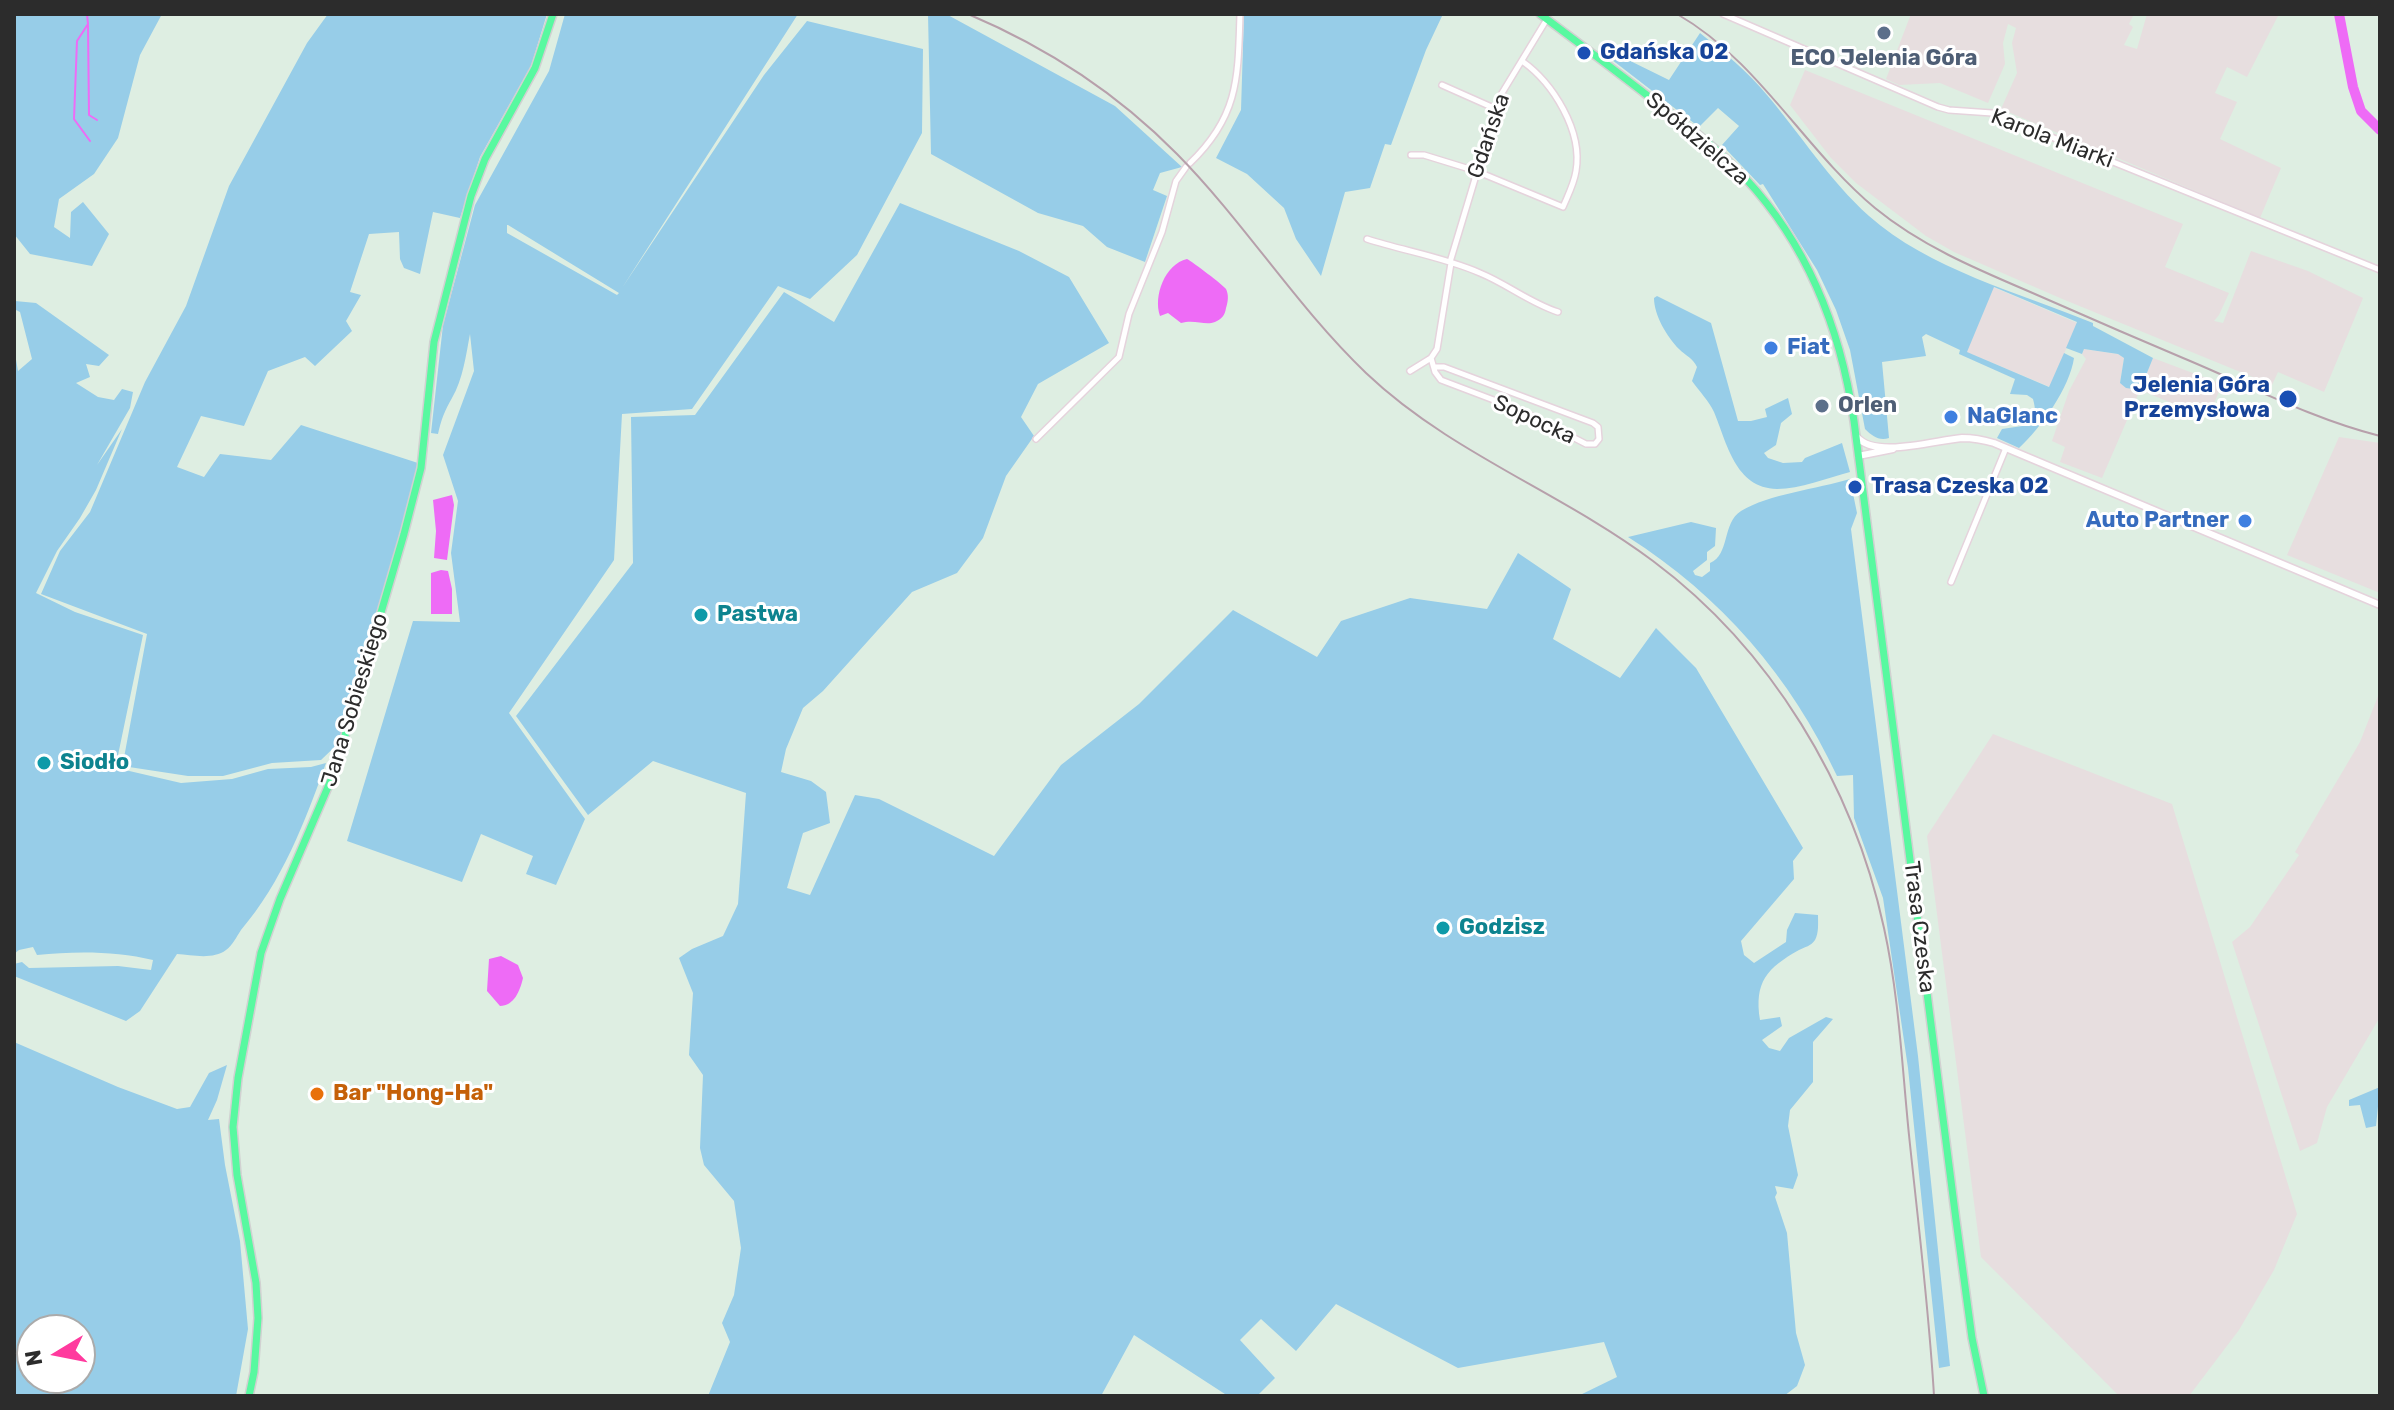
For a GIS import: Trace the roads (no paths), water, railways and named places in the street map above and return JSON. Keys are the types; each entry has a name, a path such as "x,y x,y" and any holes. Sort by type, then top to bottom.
{"main road":[{"name":"Jana Sobieskiego","path":"249,1396 258,1344 256,1283 237,1175 233,1127 238,1078 261,953 280,899 334,773 400,548 421,468 437,329 471,196 485,159 535,68 553,14"},
{"name":"Spółdzielcza","path":"1544,16 1723,157 1777,217 1804,261 1831,323 1845,371 1858,456"},
{"name":"Trasa Czeska","path":"1858,456 1958,1234 1975,1356 1984,1396"}],"street":[{"path":"1036,439 1119,357 1129,314 1162,232 1176,181 1200,153 1231,107 1238,67 1240,14"},
{"name":"Karola Miarki","path":"1723,14 1938,107 1992,113 2380,270"},
{"name":"Gdańska","path":"1431,358 1441,338 1450,262 1496,109 1544,16"},
{"path":"1411,155 1424,155 1476,171 1563,207 1577,169 1570,125 1552,93 1522,61"},
{"path":"1442,85 1496,109"},
{"path":"1367,239 1480,273 1558,312"},
{"path":"1410,371 1431,358 1434,367"},
{"name":"Sopocka","path":"1434,367 1444,367 1593,423 1598,427 1599,439 1589,445 1565,435 1520,410 1441,380 1434,367"},
{"path":"1855,434 1862,442 1877,447"},
{"path":"1858,456 1863,450 1877,447 1966,438 1985,440 2380,605"},
{"path":"1858,456 1877,454 1896,447"},
{"path":"1951,582 2006,448"}],"waterway":[{"path":"87,14 88,24 77,41 74,119 90,141"},
{"path":"2339,14 2353,87 2361,111 2380,130"},
{"path":"88,25 89,115 97,120"}],"railway":[{"path":"968,14 1053,57 1130,111 1202,180 1316,320 1366,373 1433,426 1618,536 1653,561 1696,596 1735,635 1770,678 1828,772 1870,875 1884,928 1900,1031 1934,1396"},
{"path":"1677,14 1706,33 1732,56 1849,184 1875,208 1910,233 1988,274 2280,401 2380,436"}],"place":[{"name":"ECO Jelenia Góra","path":"1884,33"},
{"name":"Gdańska 02","path":"1584,53"},
{"name":"Fiat","path":"1771,348"},
{"name":"Jelenia Góra Przemysłowa","path":"2288,399"},
{"name":"Orlen","path":"1822,406"},
{"name":"NaGlanc","path":"1951,417"},
{"name":"Trasa Czeska 02","path":"1855,487"},
{"name":"Auto Partner","path":"2245,521"},
{"name":"Pastwa","path":"701,615"},
{"name":"Siodło","path":"44,763"},
{"name":"Godzisz","path":"1443,928"},
{"name":"Bar \"Hong-Ha\"","path":"317,1094"}]}
